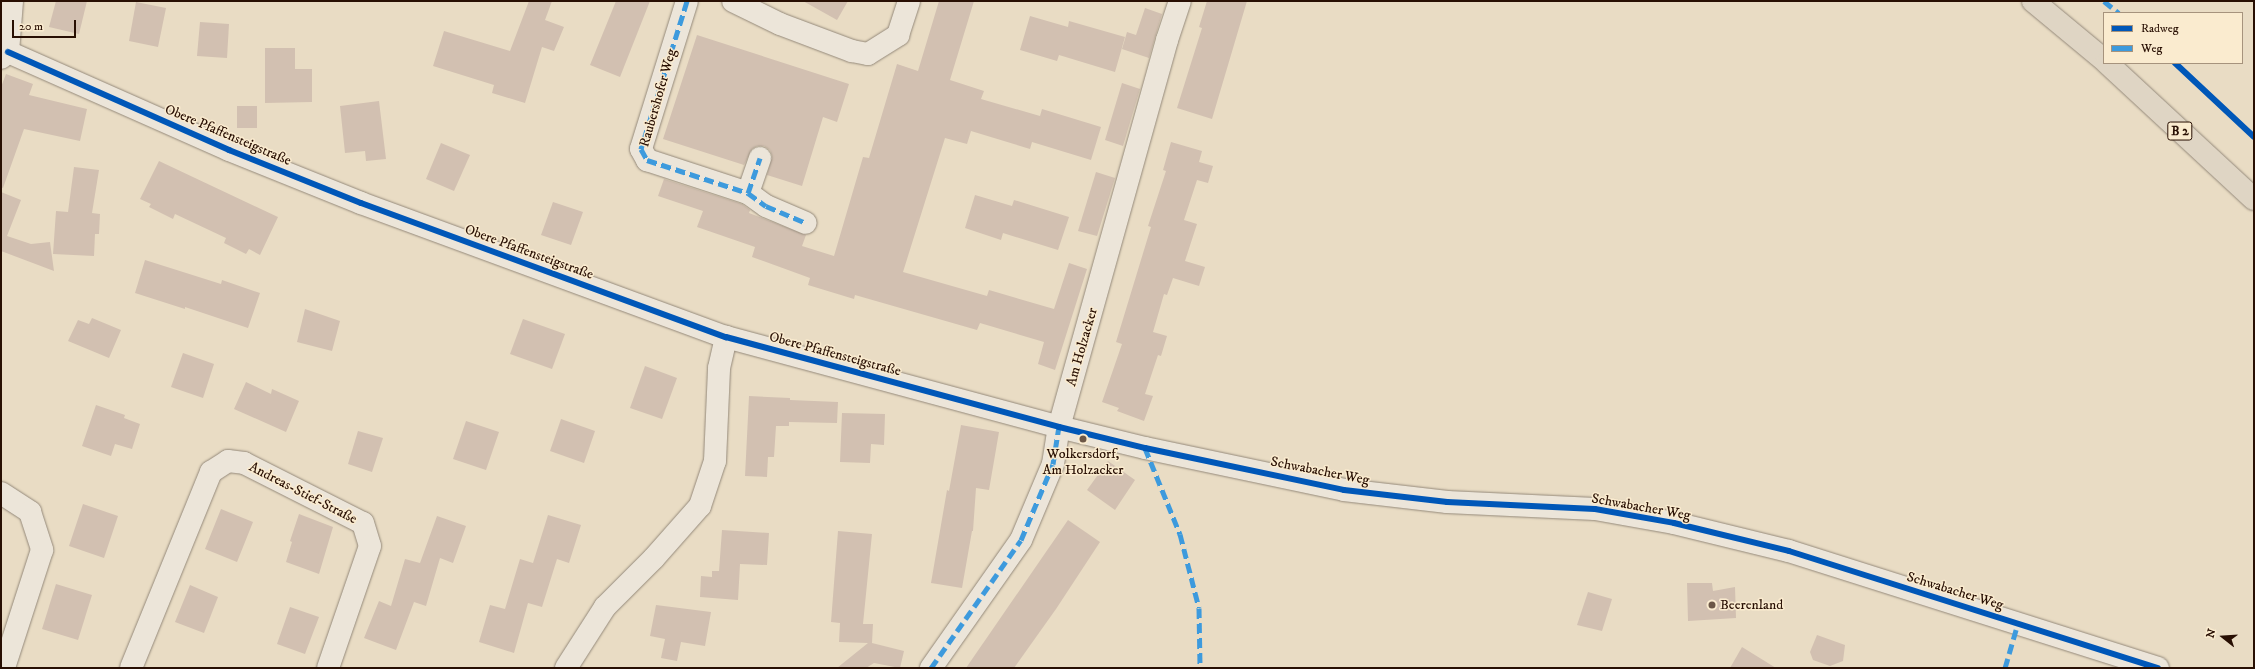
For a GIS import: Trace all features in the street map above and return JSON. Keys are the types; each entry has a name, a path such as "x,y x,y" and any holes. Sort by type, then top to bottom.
{"main road":[{"path":"2033,1 2103,59"},
{"name":"B 2","path":"2108,64 2254,199"}],"street":[{"path":"5,55 12,1"},
{"name":"Raubershofer Weg","path":"687,1 641,149 647,160 748,193 766,206 806,223"},
{"path":"733,1 788,27 852,51 868,54 898,35 909,1"},
{"name":"Am Holzacker","path":"931,668 1020,540 1053,464 1059,427 1167,40 1180,1"},
{"name":"Obere Pfaffensteigstraße","path":"5,55 229,150 361,203 726,337 1059,427"},
{"path":"748,193 760,158"},
{"path":"566,668 605,607 654,558 700,506 715,461 719,368 726,337"},
{"name":"Schwabacher Weg","path":"1059,427 1145,448 1344,490 1447,502 1595,509 1674,523 1789,552 2158,668"},
{"name":"Andreas-Stief-Straße","path":"131,668 210,472 228,461 244,463 362,523 370,546 328,668"},
{"path":"1,493 30,512 42,550 4,668"}],"building":[{"path":"56,1 87,1 79,34 49,27"},
{"path":"529,1 552,1 545,20 564,27 554,51 542,47 525,103 492,93 494,85 433,66 444,31 510,51"},
{"path":"616,1 650,1 620,77 590,65"},
{"path":"803,1 848,1 837,20"},
{"path":"939,1 974,1 950,80 984,91 981,99 1040,116 1042,109 1101,127 1091,160 1032,142 1030,149 971,131 967,144 945,138 903,272 987,296 989,290 1054,309 1069,263 1087,269 1055,370 1038,364 1044,342 980,323 977,330 855,295 854,299 808,285 810,278 752,257 755,247 697,227 703,211 658,196 664,179 742,204 750,210 749,213 806,235 802,246 834,256 863,157 869,158 897,64 918,71"},
{"path":"1207,1 1247,1 1212,119 1177,108 1202,28 1199,27"},
{"path":"136,2 166,8 158,47 129,41"},
{"path":"1145,8 1162,14 1149,58 1122,49 1127,32 1136,35"},
{"path":"1030,16 1068,27 1069,21 1125,37 1115,72 1059,55 1057,61 1020,50"},
{"path":"200,22 229,24 227,58 197,56"},
{"path":"697,35 849,84 837,122 823,117 802,186 767,175 772,156 770,150 764,146 757,146 752,149 744,165 663,139"},
{"path":"265,48 295,48 295,69 312,69 312,102 265,103"},
{"path":"6,74 33,84 29,95 87,109 80,141 24,129 3,188 1,187 1,87"},
{"path":"1122,83 1140,89 1123,146 1105,140"},
{"path":"379,101 386,159 366,161 365,151 345,153 340,106"},
{"path":"237,106 257,106 257,128 237,128"},
{"path":"1171,142 1202,151 1199,162 1213,166 1208,183 1197,180 1184,220 1197,224 1185,261 1205,267 1199,286 1173,278 1167,295 1164,294 1153,332 1167,336 1161,356 1158,355 1145,394 1153,396 1144,421 1117,411 1119,408 1102,402 1122,344 1116,342 1151,227 1148,226 1166,171 1163,170"},
{"path":"441,143 470,155 454,191 426,179"},
{"path":"159,161 278,217 260,255 249,249 246,254 224,243 226,238 175,214 173,219 149,207 151,204 140,199"},
{"path":"74,167 99,170 92,213 100,214 99,234 95,234 94,256 53,254 56,211 68,212"},
{"path":"1096,172 1115,178 1097,236 1078,231"},
{"path":"1,192 21,200 7,236 31,244 50,242 54,271 1,251"},
{"path":"975,195 1012,206 1014,200 1069,217 1058,250 1003,233 1001,240 965,228"},
{"path":"553,202 583,212 571,245 541,235"},
{"path":"145,260 221,284 222,280 260,293 248,328 185,307 185,309 135,293"},
{"path":"305,309 340,321 332,351 297,342"},
{"path":"92,318 121,330 109,358 68,341 78,320 89,324"},
{"path":"523,319 565,334 552,369 510,354"},
{"path":"183,353 214,364 203,398 171,387"},
{"path":"645,366 677,378 662,419 630,408"},
{"path":"246,382 271,394 272,389 299,401 286,432 234,409"},
{"path":"749,396 790,398 790,400 838,402 837,423 789,422 789,426 776,426 774,457 768,457 767,477 745,476"},
{"path":"96,405 125,415 124,418 140,424 132,449 115,444 111,456 82,446"},
{"path":"842,413 885,414 884,445 871,444 870,463 840,462"},
{"path":"561,419 595,431 584,463 550,451"},
{"path":"466,421 499,432 486,470 453,459"},
{"path":"961,425 999,432 989,490 976,488 973,531 962,588 931,583 947,490 949,491"},
{"path":"358,431 383,438 372,472 348,464"},
{"path":"1108,461 1135,480 1115,510 1087,490"},
{"path":"83,504 118,516 104,558 69,546"},
{"path":"221,509 253,522 237,562 205,549"},
{"path":"299,514 333,527 319,574 286,562 292,542 290,541"},
{"path":"548,515 581,525 569,563 557,559 542,607 528,603 514,653 479,642 490,605 505,609 520,559 533,563"},
{"path":"437,516 466,526 453,563 440,558 426,606 414,602 396,650 364,638 379,601 391,606 405,559 420,563"},
{"path":"1068,520 1100,542 1056,609 1014,668 966,668"},
{"path":"722,530 769,533 767,565 740,564 738,600 700,597 701,576 712,577 712,571 719,571"},
{"path":"838,531 872,534 863,624 873,624 872,643 904,651 900,668 874,663 866,668 837,668 868,643 839,642 840,623 831,622"},
{"name":"Beerenland","path":"1687,583 1712,583 1713,591 1735,587 1736,618 1688,621"},
{"path":"56,584 92,595 78,640 42,629"},
{"path":"190,585 218,597 204,633 175,622"},
{"path":"1588,592 1612,599 1602,631 1577,625"},
{"path":"656,605 711,612 705,646 681,642 677,661 661,658 665,639 650,636"},
{"path":"290,607 319,617 305,654 277,644"},
{"path":"1817,635 1845,645 1843,661 1830,666 1813,660 1810,652"},
{"path":"1742,647 1776,668 1730,668"}],"marked path":[{"path":"687,1 641,149 647,160 748,193 766,206 806,223"},
{"path":"2104,1 2118,12"},
{"path":"748,193 760,158"},
{"path":"931,668 1021,540 1053,464 1059,427"},
{"path":"1145,448 1180,534 1199,608 1200,668"},
{"path":"2005,668 2018,623"}],"cycle path":[{"path":"8,52 229,150 361,203 726,337 1059,427 1145,448 1344,490 1447,502 1595,509 1674,523 1789,551 2158,668"},
{"path":"2176,64 2254,137"}],"place":[{"name":"Wolkersdorf, Am Holzacker","path":"1083,439"},
{"name":"Beerenland","path":"1712,605"}]}
